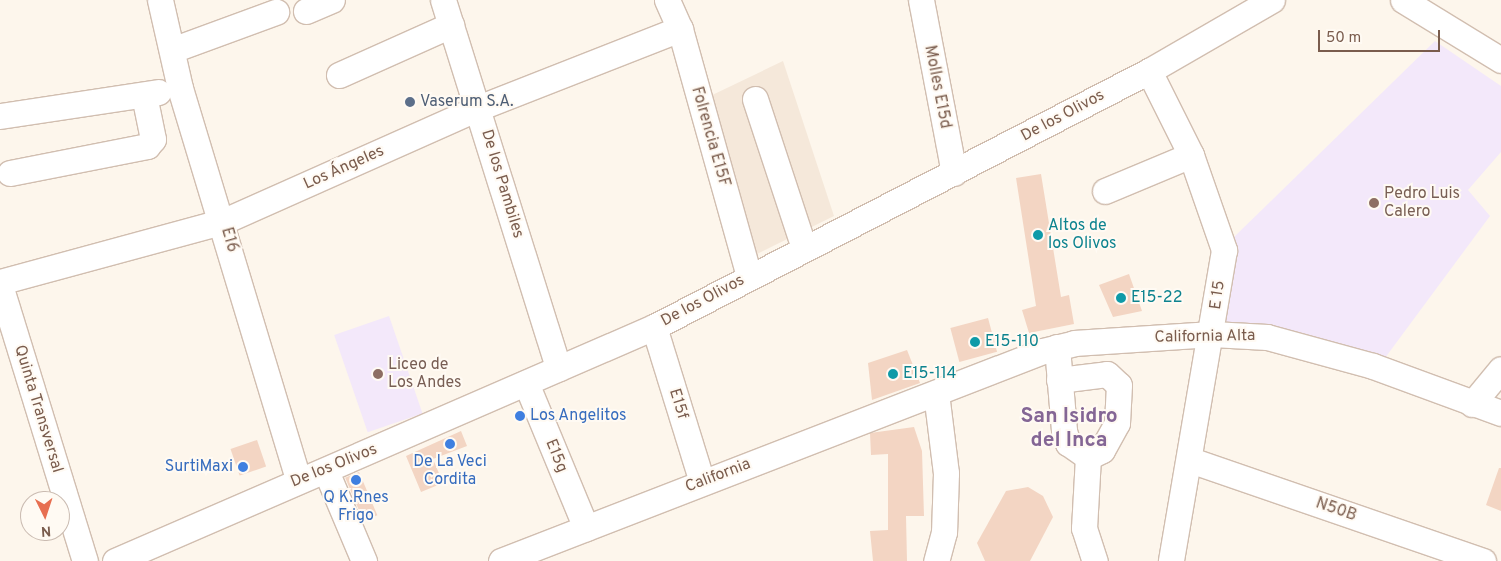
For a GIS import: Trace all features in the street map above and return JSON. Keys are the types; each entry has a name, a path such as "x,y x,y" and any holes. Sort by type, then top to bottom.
{"street":[{"name":"E16","path":"160,0 180,88 224,221 298,480"},
{"path":"306,11 332,0"},
{"name":"De los Pambiles","path":"443,0 558,368"},
{"name":"Folrencia E15F","path":"666,0 680,29 749,276"},
{"name":"Molles E15d","path":"921,0 954,173"},
{"name":"De los Olivos","path":"119,560 298,480 326,471 654,326 1149,71 1272,0"},
{"path":"1403,0 1501,60"},
{"path":"172,50 276,12"},
{"path":"339,75 452,25"},
{"name":"Los Ángeles","path":"0,283 224,221 478,108 680,29"},
{"name":"E 15","path":"1149,71 1191,155 1223,241 1212,334 1171,561"},
{"path":"0,116 180,88"},
{"path":"10,173 147,146 153,139 144,95"},
{"path":"755,99 804,248"},
{"path":"1105,191 1191,155"},
{"name":"Quinta Transversal","path":"0,283 85,561"},
{"name":"E15f","path":"654,326 702,482"},
{"name":"California Alta","path":"936,393 1057,346 1212,334 1267,337 1304,345 1501,413"},
{"path":"1057,346 1059,380 1068,443 1088,458"},
{"path":"1472,404 1501,369"},
{"path":"1059,380 1107,374 1119,385 1117,423 1102,450 1088,458"},
{"name":"E15g","path":"526,383 586,528"},
{"path":"936,393 946,473 944,532 936,561"},
{"name":"California","path":"501,561 530,556 586,528 936,393"},
{"path":"1088,458 1084,528 1096,561"},
{"name":"N50B","path":"1190,460 1483,561"},
{"path":"326,471 364,561"}],"shaded area":[{"name":"Pedro Luis Calero","path":"1435,41 1501,86 1501,152 1468,190 1490,216 1385,358 1222,322 1234,237"},
{"path":"783,61 834,216 755,255 706,98"},
{"name":"Liceo de Los Andes","path":"389,316 423,413 368,432 334,335"}],"building":[{"name":"Altos de los Olivos","path":"1041,174 1061,297 1069,295 1074,324 1029,333 1022,310 1036,306 1016,178"},
{"name":"E15-22","path":"1129,274 1142,311 1113,317 1099,285"},
{"name":"E15-110","path":"988,318 997,352 959,362 950,328"},
{"name":"E15-114","path":"907,350 920,383 872,400 868,363"},
{"path":"914,427 922,451 924,516 906,516 907,561 873,561 870,531 888,530 888,454 871,455 870,433"},
{"path":"461,431 467,446 433,459 443,483 421,492 406,456"},
{"path":"257,440 266,466 240,476 231,449"},
{"path":"1499,468 1501,468 1501,511 1486,505"},
{"path":"359,472 377,515 364,521 345,478"},
{"path":"1028,487 1043,496 1053,517 1030,561 985,561 977,543 1006,491"}],"place":[{"name":"Vaserum S.A.","path":"410,102"},
{"name":"Pedro Luis Calero","path":"1374,203"},
{"name":"Altos de los Olivos","path":"1038,235"},
{"name":"E15-22","path":"1121,298"},
{"name":"E15-110","path":"975,342"},
{"name":"Liceo de Los Andes","path":"378,374"},
{"name":"E15-114","path":"893,374"},
{"name":"Los Angelitos","path":"520,416"},
{"name":"De La Veci Cordita","path":"450,444"},
{"name":"SurtiMaxi","path":"243,467"},
{"name":"Q K.Rnes Frigo","path":"356,480"}],"district":[{"name":"San Isidro del Inca","path":"1069,429"}]}
